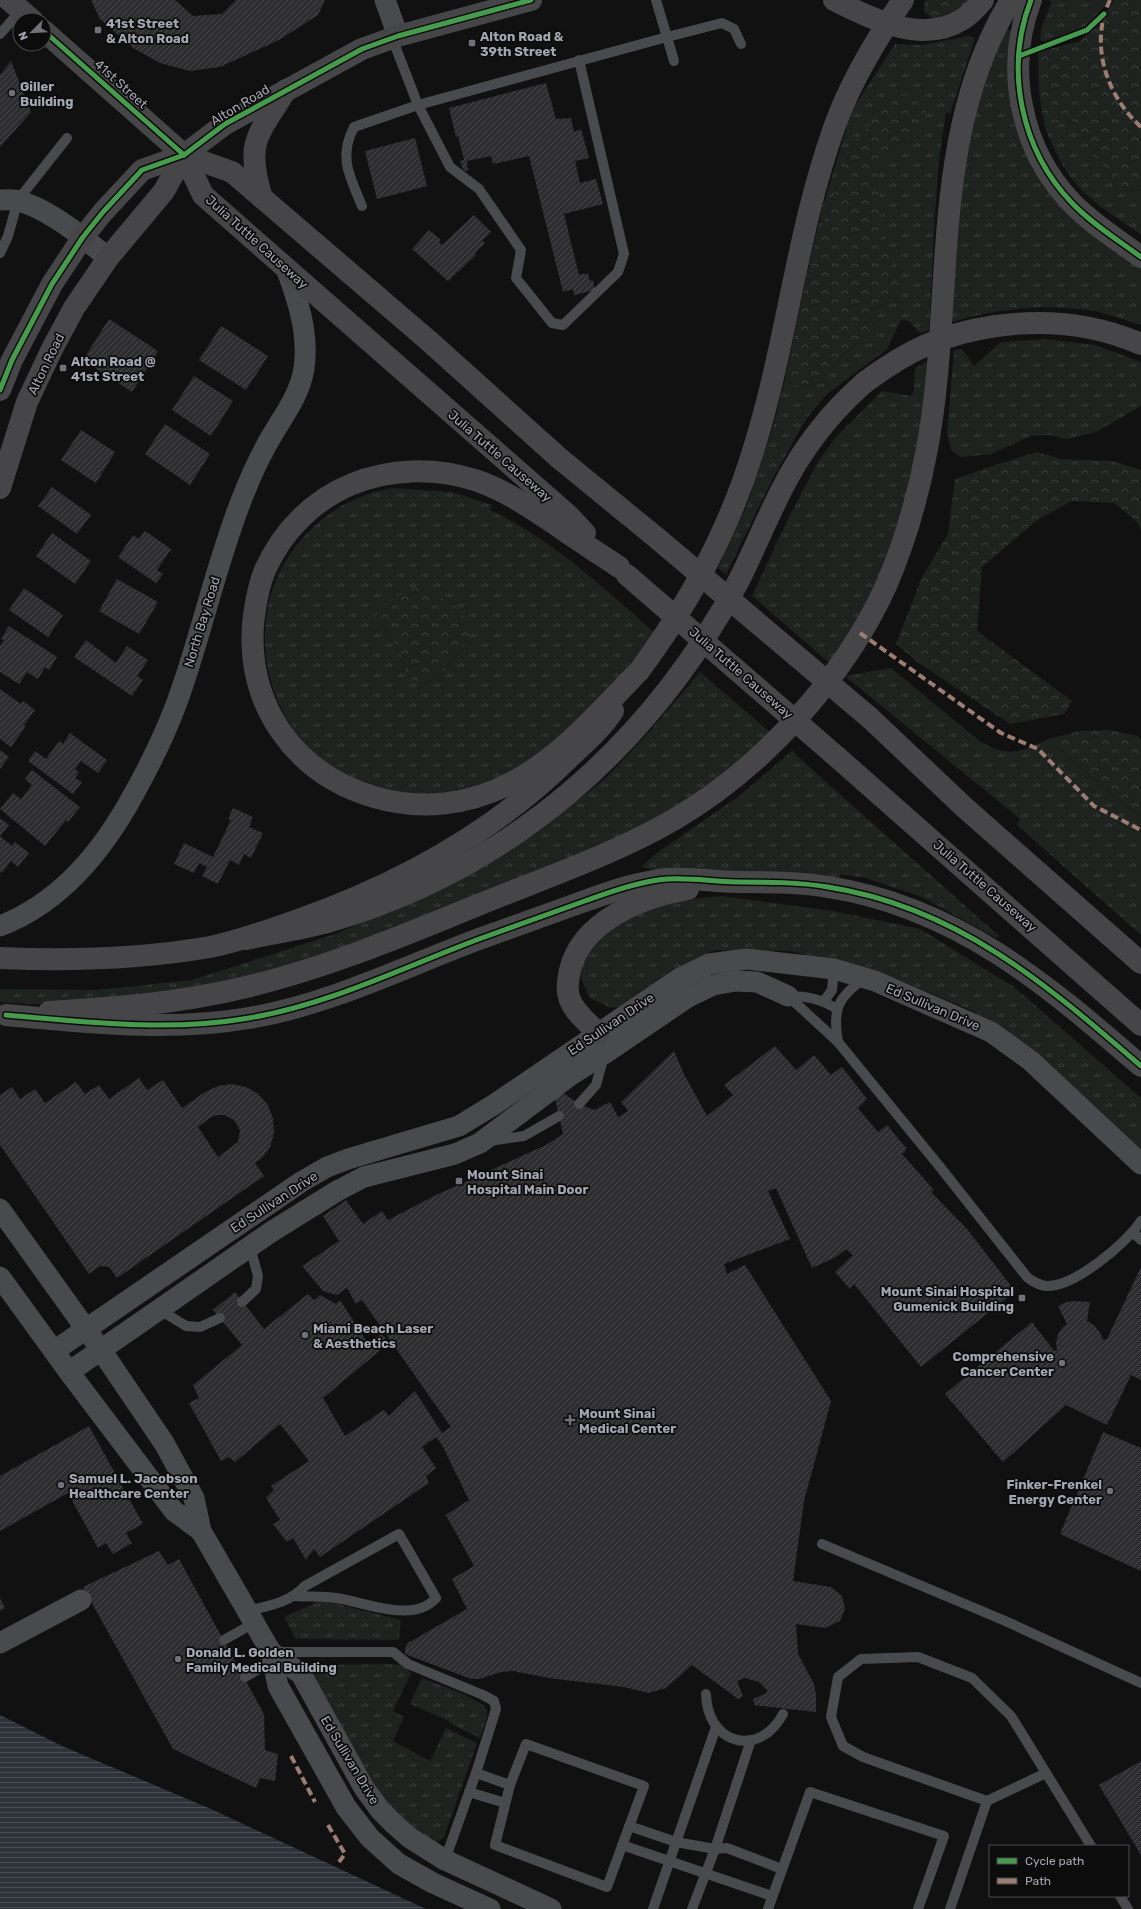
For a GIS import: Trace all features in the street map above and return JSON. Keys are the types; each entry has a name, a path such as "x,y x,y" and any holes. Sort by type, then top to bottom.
{"main road":[{"path":"834,0 868,17 887,24 917,29 941,29 963,19 983,0"},
{"path":"246,939 323,911 388,884 448,852 517,805 566,761 609,717 693,589 709,559 740,490 764,414 805,228 825,152 848,95 887,24 903,0"},
{"path":"3,1015 123,1007 203,996 284,978 359,953 592,859 644,836 676,818 731,781 755,761 777,739 798,717 860,633 885,588 902,547 913,513 928,442 934,400 950,210 959,136 985,50 995,27 1011,0"},
{"path":"1031,0 1024,20 1021,38 1019,86 1027,127 1037,154 1055,183 1073,204 1097,225 1141,257"},
{"name":"Alton Road","path":"0,390 12,360 52,284 83,237 103,212 142,170 184,155 225,124 362,49 395,37 524,1"},
{"name":"41st Street","path":"52,38 184,155"},
{"path":"262,198 254,170 254,145 261,130 286,90"},
{"name":"Alton Road","path":"0,488 27,402 74,308 108,258 164,191 184,155"},
{"path":"184,155 232,172 429,341 559,458 658,538 870,718 964,807 1141,963"},
{"name":"Julia Tuttle Causeway","path":"184,155 203,196 568,515 623,571 1141,1025"},
{"path":"0,958 52,959 132,956 184,951 246,939 330,922 396,898 465,865 516,834 584,782 638,727 688,662 737,583 782,488 802,453 846,398 864,383 902,356 925,345 966,331 996,326 1019,323 1066,324 1114,334 1141,344"},
{"path":"623,571 519,499 475,480 451,474 402,472 361,480 339,490 302,516 287,532 276,550 265,571 258,592 254,614 252,635 256,672 264,700 272,719 285,738 302,758 322,774 341,785 383,800 409,804 432,805 453,803 496,791 534,769 555,754 574,737 639,671"},
{"path":"3,1015 88,1022 176,1025 215,1023 251,1018 320,1000 483,938 633,886 682,878 729,882 762,882 827,886 893,902 932,917 981,942 1026,972 1141,1066"},
{"path":"598,1033 577,1011 570,1001 567,992 572,963 588,936 612,916 663,895 729,882"}],"street":[{"path":"385,0 395,37"},
{"path":"9,200 38,209 83,237 108,258"},
{"name":"North Bay Road","path":"0,926 43,903 76,875 98,852 115,827 149,768 162,741 184,684 237,510 266,446 295,397 301,380 305,352 303,331 297,298 286,268"},
{"name":"Ed Sullivan Drive","path":"54,1351 87,1330 301,1182 327,1168 355,1157 459,1126 495,1104 680,978 698,968 718,962 747,959 834,969 866,978 944,1010 996,1035 1031,1061 1141,1164"},
{"name":"Ed Sullivan Drive","path":"69,1372 315,1204 364,1177 455,1154 480,1143 568,1077 688,997 724,982 746,980 757,982 788,996"},
{"name":"Ed Sullivan Drive","path":"0,1209 87,1330 164,1443 194,1498 201,1531 272,1657 278,1686 339,1795 357,1823 385,1853 415,1874 490,1909"},
{"name":"Ed Sullivan Drive","path":"0,1277 69,1372 174,1511 201,1531"},
{"path":"0,1643 80,1600"},
{"name":"Ed Sullivan Drive","path":"272,1657 301,1674 370,1798 394,1824 410,1838 445,1860 551,1909"},
{"path":"339,1795 354,1770"},
{"path":"445,1860 446,1877 452,1891"}],"lane":[{"path":"656,0 674,61"},
{"path":"0,34 20,10"},
{"path":"362,206 347,168 345,154 347,139 354,127 418,105 579,60 722,23 734,29 741,44"},
{"path":"395,37 418,105 450,167 479,189 514,238 521,250 516,278 552,323 563,325 618,272 624,254 579,60"},
{"path":"0,253 8,236 9,200 67,138"},
{"path":"824,1001 832,990 834,969"},
{"path":"838,1042 835,1028 837,1009 845,993 866,978"},
{"path":"788,996 805,996 824,1001 837,1009"},
{"path":"788,996 838,1042 930,1154 1027,1277 1033,1282 1046,1286 1070,1280 1095,1265 1133,1232 1141,1221"},
{"path":"579,1104 596,1085 604,1054"},
{"path":"480,1143 524,1136 559,1116"},
{"path":"1133,1232 1141,1240"},
{"path":"242,1302 256,1290 258,1276 250,1247"},
{"path":"160,1310 186,1326 200,1327 220,1318"},
{"path":"224,1640 250,1617 274,1604 295,1596 305,1586 399,1534 436,1598 431,1604 399,1612 340,1599 295,1596"},
{"path":"822,1544 1003,1620 1141,1683"},
{"path":"244,1677 272,1657 393,1652 408,1664 483,1695 494,1702 496,1710 476,1773 445,1860"},
{"path":"1046,1773 987,1801 863,1757 843,1746 831,1717 838,1677 861,1659 918,1657 972,1678 1011,1716 1090,1845"},
{"path":"706,1694 706,1707 710,1719 716,1727 729,1737 742,1740 751,1740 767,1734 776,1725 783,1714"},
{"path":"654,1909 669,1861 716,1727"},
{"path":"692,1909 715,1849 751,1740"},
{"path":"526,1744 644,1786 607,1887 495,1845 505,1803 510,1785 526,1744"},
{"path":"476,1773 510,1785"},
{"path":"469,1792 505,1803"},
{"path":"768,1909 810,1792 944,1836 918,1909"},
{"path":"950,1909 987,1801"},
{"path":"629,1826 676,1842 715,1849 727,1848 782,1869"},
{"path":"622,1845 772,1896"},
{"path":"1121,1897 1128,1909"}],"green space":[{"path":"925,0 974,0 970,4 939,20 930,17 924,11"},
{"path":"1048,0 1107,0 1105,6 1083,29 1043,42 1040,39 1042,26 1052,2"},
{"path":"1114,0 1141,0 1141,191 1115,185 1072,120 1045,128 1039,92 1038,52 1080,41 1110,7"},
{"path":"1003,28 1013,31 1022,136 1141,265 1141,325 1094,311 1058,307 1004,310 952,322 957,190 967,129"},
{"path":"969,36 975,38 950,114 946,112 939,159 929,330 920,333 909,321 901,320 887,349 826,395 806,419 772,480 726,575 718,568 747,505 773,427 785,379 801,388 821,380 844,353 878,327 873,322 856,323 867,312 902,296 884,232 878,196 878,181 880,170 891,152 905,137 916,129 853,144 811,256 823,206 852,110 895,44 922,45"},
{"path":"914,93 925,109 927,125 915,130 897,147 880,170 878,181 881,214 902,296 867,312 856,323 873,322 878,327 844,353 821,380 801,388 785,379 811,256 853,144 886,105 904,95"},
{"path":"1072,120 1115,185 1141,191 1141,235 1091,199 1072,179 1063,165 1045,128"},
{"path":"1045,339 1095,345 1141,362 1141,406 1096,432 1066,439 1050,435 1031,436 991,454 961,457 952,451 947,435 954,350 962,349 974,366 1001,342"},
{"path":"927,362 923,428 903,520 881,576 832,665 752,596 787,521 818,462 836,437 882,391 911,396 914,389 915,368"},
{"path":"1037,452 1060,459 1112,461 1141,470 1141,530 1136,521 1114,503 1071,501 1036,521 982,567 977,631 1072,701 1064,714 1010,724 920,664 896,644 922,577 948,534 955,479"},
{"path":"392,488 452,492 492,505 490,510 535,535 556,550 576,565 654,632 588,715 525,764 501,776 458,790 429,794 391,791 366,784 342,774 321,760 309,748 298,736 289,722 274,692 266,660 265,631 266,617 272,592 282,567 297,545 328,515 351,501 378,491","holes":["375,615 469,637 447,668 425,684 410,681 399,649"]},
{"path":"418,586 447,600 462,611 469,637 447,668 425,684 409,681 399,649 375,615 395,598"},
{"path":"891,668 981,742 991,747 1007,752 1015,751 1022,750 1048,739 1092,778 1141,817 1141,935 1017,825 1020,819 845,676"},
{"path":"700,672 771,733 739,768 619,842 285,973 83,1004 25,1004 0,1002 0,989 97,990 192,980 335,934 424,896 502,855 537,833 606,778 649,732"},
{"path":"1109,730 1138,736 1141,741 1141,817 1092,778 1048,739 1080,731"},
{"path":"792,751 999,936 996,938 922,897 866,878 840,874 841,880 655,870 641,867 657,853 738,797"},
{"path":"721,896 833,911 920,929 1014,987 1141,1098 1141,1150 1059,1073 973,1011 880,972 789,951 715,950 673,969 619,1007 611,1008 590,998 580,976 583,962 597,939 611,926 645,909 664,904"},
{"path":"317,1602 329,1602 401,1620 399,1640 296,1639 284,1617"},
{"path":"315,1665 402,1665 411,1673 393,1711 404,1717 393,1741 430,1761 446,1728 477,1743 444,1837 436,1843 429,1844 387,1809 309,1674 316,1670"},
{"path":"422,1678 469,1697 484,1707 487,1711 487,1717 480,1738 449,1723 449,1721 410,1704"}],"shaded area":[{"path":"0,1715 62,1746 211,1809 426,1909 0,1909"}],"building":[{"path":"91,0 175,0 193,16 222,14 236,0 325,0 318,15 279,40 220,67 190,71 160,63 133,48 100,19"},
{"name":"Giller Building","path":"11,61 31,112 0,147 0,75"},
{"path":"546,83 556,119 571,118 574,132 581,129 589,158 575,161 580,183 596,179 603,204 564,214 579,275 588,273 590,281 593,280 595,290 574,295 573,289 563,292 529,156 493,164 491,156 467,161 468,170 464,171 460,161 464,160 458,136 456,137 449,108"},
{"path":"415,138 427,186 377,199 365,151"},
{"path":"474,215 491,232 482,241 485,243 475,253 476,255 448,281 412,249 429,230 441,240 439,242 442,245"},
{"path":"109,319 158,351 132,392 83,360"},
{"path":"221,326 268,356 246,390 199,360"},
{"path":"194,376 233,401 211,436 172,410"},
{"path":"165,424 210,454 190,485 145,454"},
{"path":"81,430 115,452 96,483 61,460"},
{"path":"52,487 91,515 77,534 38,506"},
{"path":"145,531 171,549 157,570 163,574 156,583 118,557 133,535 139,539"},
{"path":"52,533 91,561 75,584 36,556"},
{"path":"117,579 158,602 139,634 99,611"},
{"path":"24,588 63,615 48,637 9,610"},
{"path":"9,626 57,657 49,670 45,667 38,679 27,672 19,684 0,672 0,646 4,640 1,639"},
{"path":"86,640 116,663 127,646 148,660 137,676 143,680 132,696 74,657"},
{"path":"0,689 21,704 23,701 35,710 11,747 0,739"},
{"path":"70,733 107,760 98,773 81,761 75,769 79,772 75,778 82,782 73,794 28,761 35,751 46,759 59,741 63,744"},
{"path":"0,750 9,757 0,769"},
{"path":"32,770 80,807 68,822 66,820 45,846 0,809 13,793 21,799 32,785 25,779"},
{"path":"233,808 253,817 249,827 263,833 251,858 244,854 239,865 230,860 218,884 202,876 207,867 199,863 194,873 174,864 184,843 213,857 231,820 228,819"},
{"path":"0,818 9,825 0,836"},
{"path":"0,836 12,846 15,842 29,853 18,867 11,861 2,873 0,872"},
{"path":"775,1046 796,1070 814,1055 831,1075 842,1067 867,1099 858,1108 878,1132 887,1125 907,1149 902,1154 934,1190 931,1192 967,1229 1015,1291 921,1367 854,1284 850,1289 835,1272 853,1255 846,1249 836,1257 812,1268 776,1188 768,1191 790,1239 724,1264 727,1274 745,1265 831,1401 804,1501 793,1581 831,1587 842,1596 845,1608 840,1621 825,1628 796,1624 798,1654 814,1684 816,1695 816,1712 754,1705 753,1699 767,1693 767,1690 759,1682 745,1678 737,1681 743,1696 738,1699 692,1665 666,1688 649,1693 624,1687 549,1678 513,1671 501,1672 479,1679 471,1679 405,1654 405,1648 408,1643 467,1609 452,1579 474,1566 446,1515 469,1500 442,1445 436,1437 422,1447 436,1468 426,1476 429,1483 320,1557 314,1549 306,1560 293,1538 287,1542 273,1524 280,1520 266,1498 274,1490 271,1486 309,1461 280,1424 235,1462 229,1457 221,1461 189,1403 199,1398 193,1385 242,1345 213,1310 235,1292 264,1329 308,1294 314,1300 320,1295 336,1304 340,1300 367,1342 382,1334 389,1343 323,1398 345,1436 384,1410 389,1416 415,1391 442,1433 451,1427 362,1300 356,1304 347,1288 337,1295 323,1291 302,1266 339,1241 323,1216 346,1200 363,1224 382,1211 388,1220 434,1196 546,1145 563,1134 555,1098 562,1092 579,1104 594,1110 610,1102 618,1117 628,1111 621,1102 674,1051 684,1074 707,1116 733,1095 724,1085"},
{"path":"139,1078 147,1090 163,1080 182,1108 205,1092 218,1086 232,1084 246,1087 258,1094 268,1105 273,1119 274,1133 270,1147 262,1158 255,1163 264,1176 117,1278 109,1267 100,1266 89,1274 0,1145 0,1095 12,1087 20,1099 35,1089 45,1103 76,1082 85,1094 99,1085 109,1099","holes":["224,1115 234,1120 240,1130 238,1142 218,1157 198,1127 211,1117"]},
{"name":"Comprehensive Cancer Center","path":"1141,1267 1141,1380 1131,1375 1107,1425 1066,1405 1003,1462 945,1394 1032,1322 1054,1351 1057,1350 1056,1343 1058,1334 1067,1324 1058,1306 1064,1303 1072,1301 1090,1302 1087,1321 1094,1325 1103,1340 1107,1339"},
{"name":"Samuel L. Jacobson Healthcare Center","path":"89,1426 143,1524 126,1533 132,1543 113,1554 106,1543 98,1548 68,1493 0,1531 0,1476"},
{"name":"Finker-Frenkel Energy Center","path":"1103,1432 1141,1448 1141,1571 1060,1534"},
{"name":"Donald L. Golden Family Medical Building","path":"159,1551 168,1565 179,1559 264,1714 265,1750 278,1754 275,1781 260,1778 256,1788 173,1749 83,1587"},
{"path":"0,1598 5,1608 0,1611"},
{"path":"1141,1761 1141,1855 1099,1785"}],"marked path":[{"path":"1110,0 1104,17 1101,34 1101,51 1104,68 1118,100 1141,127"},
{"path":"860,633 1001,733 1038,749 1094,806 1141,830"},
{"path":"291,1756 315,1802"},
{"path":"328,1825 345,1854 339,1862"}],"cycle path":[{"path":"0,390 12,360 52,284 83,237 103,212 142,170 184,155 225,124 362,49 398,36 531,0"},
{"path":"1031,0 1023,26 1019,53 1019,81 1022,108 1029,134 1040,159 1054,182 1072,203 1097,225 1141,257"},
{"path":"1019,56 1087,30 1104,14"},
{"path":"52,38 184,155"},
{"path":"6,1015 97,1023 158,1025 219,1022 249,1018 278,1012 337,995 479,939 601,895 639,884 668,879 806,884 875,897 918,912 959,931 997,953 1034,979 1070,1006 1141,1066"}],"place":[{"name":"41st Street & Alton Road","path":"98,30"},
{"name":"Alton Road & 39th Street","path":"472,43"},
{"name":"Giller Building","path":"12,93"},
{"name":"Alton Road @ 41st Street","path":"63,368"},
{"name":"Mount Sinai Hospital Main Door","path":"459,1181"},
{"name":"Mount Sinai Hospital Gumenick Building","path":"1022,1298"},
{"name":"Miami Beach Laser & Aesthetics","path":"305,1335"},
{"name":"Comprehensive Cancer Center","path":"1062,1363"},
{"name":"Mount Sinai Medical Center","path":"570,1420"},
{"name":"Samuel L. Jacobson Healthcare Center","path":"61,1485"},
{"name":"Finker-Frenkel Energy Center","path":"1110,1491"},
{"name":"Donald L. Golden Family Medical Building","path":"178,1659"}]}
